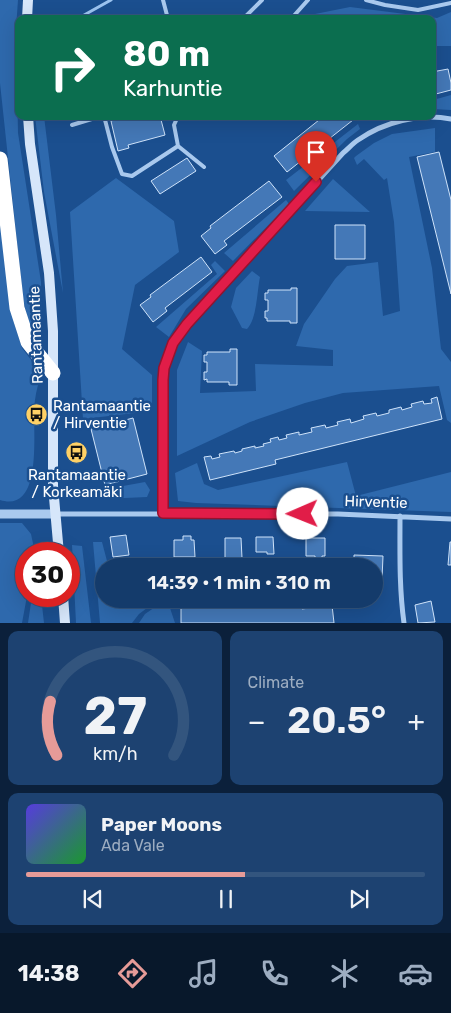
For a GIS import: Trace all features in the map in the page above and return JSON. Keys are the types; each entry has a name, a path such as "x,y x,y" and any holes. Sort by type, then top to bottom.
{"highway":[{"path":"0,159 17,308 28,342 53,373"}],"main road":[{"path":"27,15 28,0"},
{"name":"Rantamaantie","path":"28,120 30,144 49,273 53,331 54,486 58,542"},
{"path":"64,607 65,623"}],"street":[{"path":"436,118 451,119"},
{"path":"163,513 163,380 164,368 173,343 187,324 343,153 358,140 376,130 404,120"},
{"name":"Hirventie","path":"0,514 338,514 451,519"},
{"path":"400,516 399,564 404,623"}],"lane":[{"path":"163,0 167,15"},
{"path":"247,15 262,0"},
{"path":"295,15 308,0"},
{"path":"366,0 418,10 451,3"},
{"path":"72,125 88,120"},
{"path":"105,120 112,147 122,174 132,176 178,146"},
{"path":"176,120 174,124 178,146 204,167"}],"shaded area":[{"path":"0,0 18,0 17,15 15,15 15,120 18,120 18,133 41,282 42,341 40,348 31,336 23,298 0,83"},
{"path":"350,7 413,15 315,15"},
{"path":"451,12 451,46 436,46 436,18"},
{"path":"451,95 451,110 436,109 436,99"},
{"path":"35,120 44,120 63,293 44,192"},
{"path":"358,124 360,129 347,139 294,191 286,180"},
{"path":"435,128 435,152 409,157 432,268 441,349 451,362 451,423 447,420 439,386 343,393 305,403 250,422 177,456 177,370 188,342 202,351 200,393 256,391 255,364 333,366 333,350 296,346 304,324 335,279 347,266 378,262 383,316 400,311 394,222 387,178 384,180 364,159 357,165 354,158 374,143 392,134"},
{"path":"116,178 174,221 179,252 135,285 122,349 152,375 152,411 83,419 70,212"},
{"path":"333,179 370,212 305,211"},
{"path":"0,198 14,323 22,348 41,373 35,400 33,464 30,481 24,494 15,501 0,500"},
{"path":"286,200 289,204 233,261 224,253"},
{"path":"215,261 225,271 186,309 169,337 156,327 217,274 211,265"},
{"path":"252,271 260,277 255,312 247,329 242,328 231,307 236,288"},
{"path":"347,462 356,496 451,472 451,512 178,501 175,473 197,463 204,484 218,490"},
{"path":"145,482 150,490 147,497 103,499 101,490"},
{"path":"0,523 22,523 31,534 33,542 15,542 15,607 25,607 22,623 0,623"},
{"path":"93,542 102,542 106,558 95,558 95,565"},
{"path":"80,546 82,546 91,623 76,623 75,607 80,607"},
{"path":"30,607 42,607 44,623 28,623"},
{"path":"99,608 147,608 132,623 100,623"},
{"path":"154,608 170,608 175,623 139,623 145,614"}],"building":[{"path":"448,69 451,90 436,94 436,71"},
{"path":"161,120 165,135 128,145 129,148 118,151 111,121"},
{"path":"319,120 353,120 287,172 274,156"},
{"path":"439,152 451,200 451,294 417,157"},
{"path":"187,158 196,171 160,194 151,181"},
{"path":"269,181 282,197 224,241 227,245 215,254 201,236 211,228 210,226"},
{"path":"335,225 365,225 365,259 335,259"},
{"path":"201,257 212,272 165,308 167,311 153,322 140,305 151,297 150,295"},
{"path":"291,288 297,288 297,323 290,323 290,321 267,321 265,311 268,311 268,300 265,300 265,293 268,293 268,290 291,290"},
{"path":"230,349 237,349 237,385 229,385 229,382 207,382 207,379 204,380 204,372 207,372 207,362 204,362 204,355 207,355 207,352 230,352"},
{"path":"437,397 442,419 275,460 276,464 210,480 204,457 211,456 212,459 220,457 219,454 234,451 235,453 242,451 242,449 264,446 263,444 271,442 270,439 278,437 279,440 287,438 286,435 312,432 311,428 325,425 326,428 338,425 337,422 350,419 351,423 364,419 363,416 376,413 377,416 401,407 402,410 412,407 411,404 423,401 424,404 432,403 431,399"},
{"path":"133,418 147,474 105,485 91,429"},
{"path":"126,535 129,555 113,557 110,537"},
{"path":"183,536 191,536 191,540 194,540 195,557 174,557 174,540 183,540"},
{"path":"256,537 273,537 274,554 256,552"},
{"path":"225,538 241,538 242,558 225,558"},
{"path":"306,538 325,538 325,556 315,558 315,556 306,556"},
{"path":"450,542 451,565 448,565"},
{"path":"354,555 383,556 383,558 354,558"},
{"path":"431,601 435,622 418,623 415,605"},
{"path":"181,608 332,608 334,623 181,623"}],"waterway":[{"path":"84,15 111,0"}],"place":[{"name":"Rantamaantie / Hirventie","path":"37,415"},
{"name":"Rantamaantie / Korkeamäki","path":"77,452"}],"route":[{"path":"303,514 163,513 163,380 164,368 173,343 187,324 316,182"}]}
